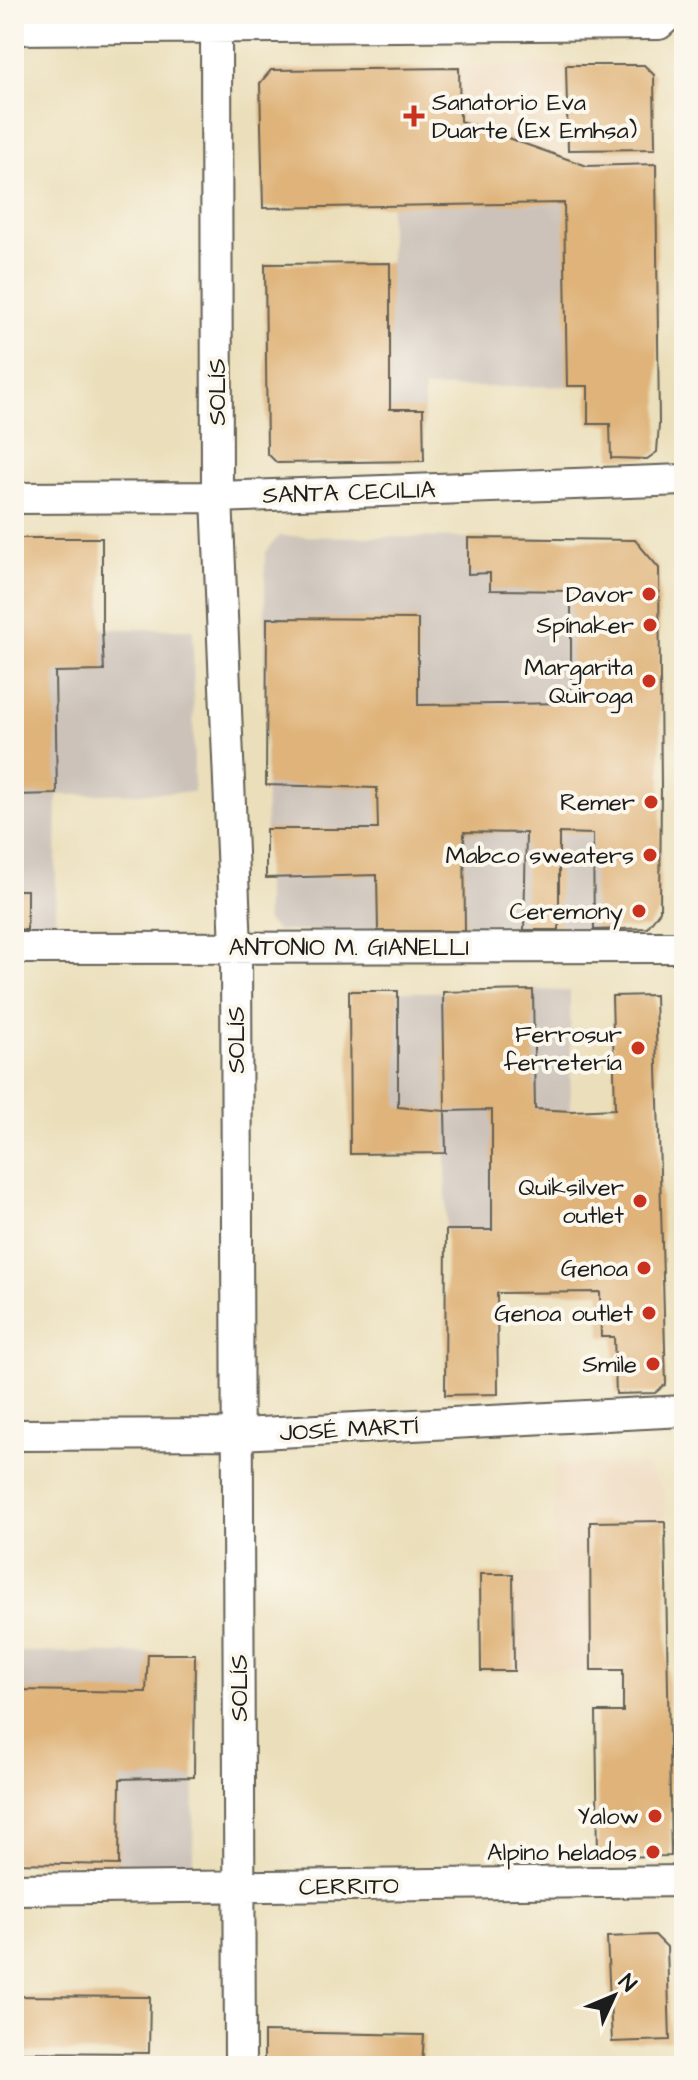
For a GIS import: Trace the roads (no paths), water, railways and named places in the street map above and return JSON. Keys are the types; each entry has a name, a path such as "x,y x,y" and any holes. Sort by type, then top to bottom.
{"street":[{"path":"14,29 215,21 659,24 670,14"},
{"name":"SOLÍS","path":"215,21 217,497 236,947 240,2066"},
{"name":"SANTA CECILIA","path":"14,498 217,497 684,480"},
{"name":"ANTONIO M. GIANELLI","path":"14,948 684,947"},
{"name":"JOSÉ MARTÍ","path":"14,1435 239,1434 684,1411"},
{"name":"CERRITO","path":"14,1889 684,1881"}],"place":[{"name":"Sanatorio Eva Duarte (Ex Emhsa)","path":"414,116"},
{"name":"Davor","path":"649,594"},
{"name":"Spínaker","path":"650,625"},
{"name":"Margarita Quiroga","path":"649,681"},
{"name":"Remer","path":"651,802"},
{"name":"Mabco sweaters","path":"650,855"},
{"name":"Ceremony","path":"639,911"},
{"name":"Ferrosur ferretería","path":"638,1048"},
{"name":"Quiksilver outlet","path":"640,1201"},
{"name":"Genoa","path":"644,1268"},
{"name":"Genoa outlet","path":"649,1313"},
{"name":"Smile","path":"653,1364"},
{"name":"Yalow","path":"655,1816"},
{"name":"Alpino helados","path":"653,1852"}]}
